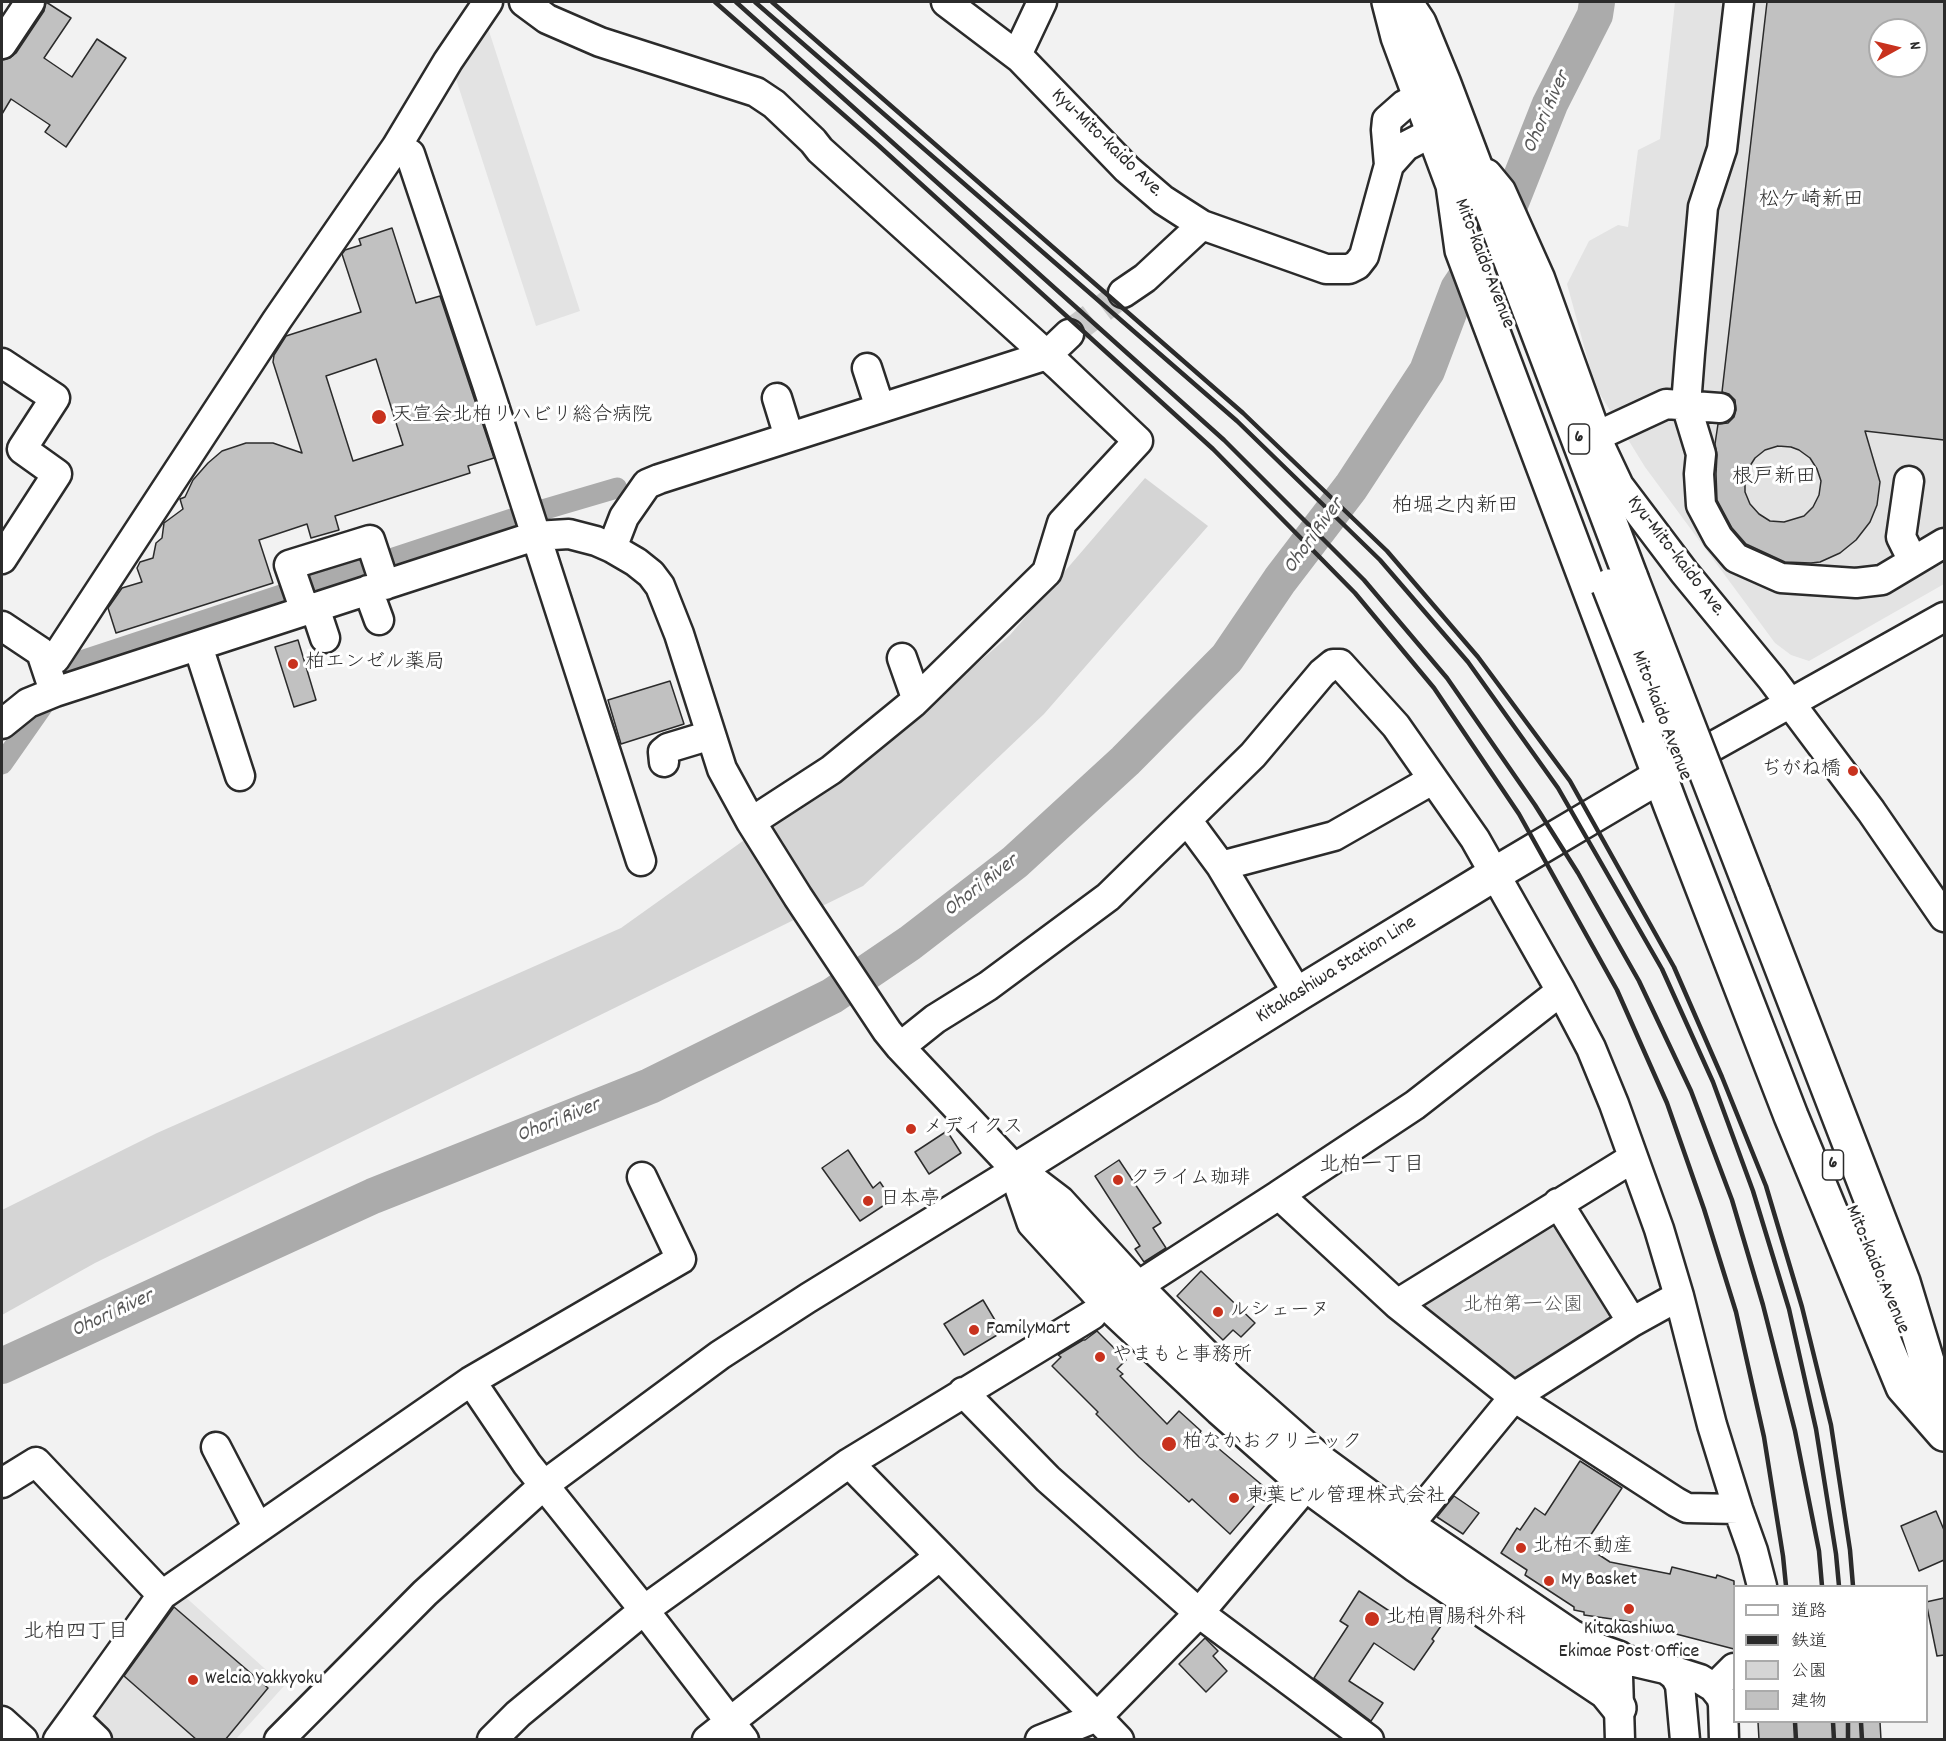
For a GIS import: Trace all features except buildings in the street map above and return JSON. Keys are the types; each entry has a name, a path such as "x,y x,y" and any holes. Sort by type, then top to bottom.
{"main road":[{"name":"Mito-kaido Avenue","path":"1389,2 1398,37 1438,94 1472,156 1533,289 1620,582"},
{"name":"Mito-kaido Avenue","path":"1405,2 1419,23 1438,94 1434,134 1505,341 1620,582 1742,896 1904,1282 1944,1417"},
{"path":"1505,341 1660,776 1791,1116 1903,1387 1944,1434"},
{"name":"Kitakashiwa Station Line","path":"1017,1170 1298,994 1660,776"},
{"name":"Mito-kaido Avenue","path":"1742,896 1878,1282 1944,1426"},
{"path":"1017,1170 1058,1202 1315,1474 1416,1565 1606,1692 1620,1724"},
{"path":"1315,1474 1408,1526 1570,1636 1614,1657"}],"street":[{"path":"2,44 30,2"},
{"path":"45,663 55,659 277,320 397,146 448,61 488,2"},
{"path":"524,2 547,19 600,42 756,92 774,104 820,150 1047,355 1138,441 1062,523 1047,572 919,698 831,770 751,822"},
{"name":"Kyu-Mito-kaido Ave.","path":"946,2 1017,56 1127,169 1163,200 1202,225 1326,269 1349,269 1357,265 1364,256 1389,165 1387,120 1392,113 1438,94"},
{"path":"1017,56 1042,2"},
{"path":"1739,2 1722,149 1703,207 1686,405 1701,454 1699,474 1701,505 1718,537 1736,558 1781,578 1856,583 1882,580 1944,543"},
{"name":"Kyu-Mito-kaido Ave.","path":"1389,165 1406,146 1434,134"},
{"path":"397,146 410,154 495,381 524,472 535,536 641,861"},
{"path":"1123,293 1144,278 1202,225"},
{"name":"Kyu-Mito-kaido Ave.","path":"1533,289 1619,486 1684,572 1772,679 1871,811 1944,917"},
{"path":"612,548 624,517 647,484 659,478 1047,355 1068,334"},
{"path":"2,363 55,398 22,449 49,462 57,474 2,559"},
{"path":"867,368 880,408"},
{"path":"777,398 789,437"},
{"path":"1597,436 1666,404 1720,408"},
{"path":"1909,481 1901,537 1913,561"},
{"path":"2,724 28,704 55,692 535,536 569,534 612,548 636,562 651,574 660,586 680,634 722,769 751,822 798,897 893,1039 1017,1170 808,1298 720,1356 544,1485 425,1593 279,1740"},
{"path":"326,638 289,565 370,540 379,620"},
{"path":"1660,776 1944,617"},
{"path":"2,626 41,652 55,692"},
{"path":"198,646 240,776"},
{"path":"902,658 914,692 919,698"},
{"path":"893,1039 935,1019 987,986 1108,897 1253,755 1322,673 1333,664 1340,664 1396,726 1475,839 1591,1048 1614,1104 1659,1229 1679,1296 1712,1425 1753,1551 1762,1585"},
{"path":"664,762 663,752 668,748 711,735"},
{"path":"1221,866 1334,836 1432,780"},
{"path":"1187,820 1221,866 1298,994"},
{"path":"1147,1280 1415,1105 1561,991"},
{"path":"1397,1304 1633,1158"},
{"path":"97,1740 66,1729 162,1595 471,1381 681,1259 642,1178"},
{"path":"1279,1195 1397,1304 1514,1397 1687,1508 1738,1509"},
{"path":"1558,1203 1632,1323"},
{"path":"1408,1526 1514,1397 1679,1296"},
{"path":"492,1740 518,1714 644,1610 849,1463 1092,1316"},
{"path":"471,1381 527,1464 737,1730"},
{"path":"963,1392 1048,1479 1199,1613 1369,1740"},
{"path":"216,1447 258,1528"},
{"path":"2,1483 36,1462 162,1595"},
{"path":"849,1463 1119,1740"},
{"path":"1040,1740 1097,1717 1199,1613 1315,1474"},
{"path":"707,1740 737,1730 940,1556"},
{"path":"1620,1724 1617,1669 1614,1657 1701,1679 1714,1688 1721,1696 1723,1704 1725,1740"},
{"path":"1666,1669 1675,1676 1680,1685 1685,1740"},
{"path":"1714,1688 1733,1669"},
{"path":"2,1721 23,1740"}],"shaded area":[{"path":"1675,2 1944,2 1944,584 1809,661 1791,655 1775,643 1645,467 1595,386 1567,284 1589,241 1618,225 1628,227 1638,150 1660,139"},
{"path":"488,28 580,311 536,326 456,79"},
{"name":"Welcia Yakkyoku","path":"181,1593 284,1686 236,1739 104,1739 86,1725"}],"green space":[{"path":"1145,478 1208,526 1044,714 863,886 95,1263 2,1315 2,1210 157,1133 621,928 911,721 1010,635"},
{"name":"北柏第一公園","path":"1554,1218 1616,1321 1519,1380 1509,1379 1418,1309 1418,1301"}],"waterway":[{"name":"Ohori River","path":"2,1366 373,1196 650,1086 832,996 910,943 1015,862 1125,761 1227,658 1280,580 1351,487 1427,371 1458,289 1504,220 1550,104 1595,15 1597,2"},
{"path":"2,764 72,664 515,518 617,488"}],"tunnel":[{"path":"1069,334 1123,293"}],"railway":[{"path":"715,2 878,145 1213,449 1355,593 1434,688 1519,814 1617,990 1667,1103 1704,1209 1736,1312 1764,1437 1786,1585"},
{"path":"736,2 1224,440 1364,580 1447,678 1535,805 1578,873 1639,981 1691,1091 1732,1200 1763,1305 1795,1431 1819,1551 1822,1585"},
{"path":"755,2 1237,421 1380,560 1468,662 1558,788 1662,969 1713,1082 1753,1191 1789,1309 1816,1429 1839,1585"},
{"path":"772,2 1243,413 1387,551 1478,657 1570,781 1674,967 1766,1186 1802,1307 1831,1425 1850,1550 1853,1585"},
{"path":"1795,1723 1796,1740"},
{"path":"1833,1723 1834,1740"},
{"path":"1848,1723 1848,1740"},
{"path":"1861,1723 1862,1740"}],"place":[{"name":"天宣会北柏リハビリ総合病院","path":"379,417"},
{"name":"柏エンゼル薬局","path":"293,664"},
{"name":"ぢがね橋","path":"1853,771"},
{"name":"メディクス","path":"911,1129"},
{"name":"クライム珈琲","path":"1118,1180"},
{"name":"日本亭","path":"868,1201"},
{"name":"ルシェーヌ","path":"1218,1312"},
{"name":"FamilyMart","path":"974,1330"},
{"name":"やまもと事務所","path":"1100,1357"},
{"name":"柏なかおクリニック","path":"1169,1444"},
{"name":"東葉ビル管理株式会社","path":"1234,1498"},
{"name":"北柏不動産","path":"1521,1548"},
{"name":"My Basket","path":"1549,1581"},
{"name":"Kitakashiwa Ekimae Post Office","path":"1629,1609"},
{"name":"北柏胃腸科外科","path":"1372,1619"},
{"name":"Welcia Yakkyoku","path":"193,1680"}],"district":[{"name":"松ケ崎新田","path":"1811,202"},
{"name":"根戸新田","path":"1774,479"},
{"name":"柏堀之内新田","path":"1455,508"},
{"name":"北柏一丁目","path":"1372,1167"},
{"name":"北柏四丁目","path":"76,1634"}]}
